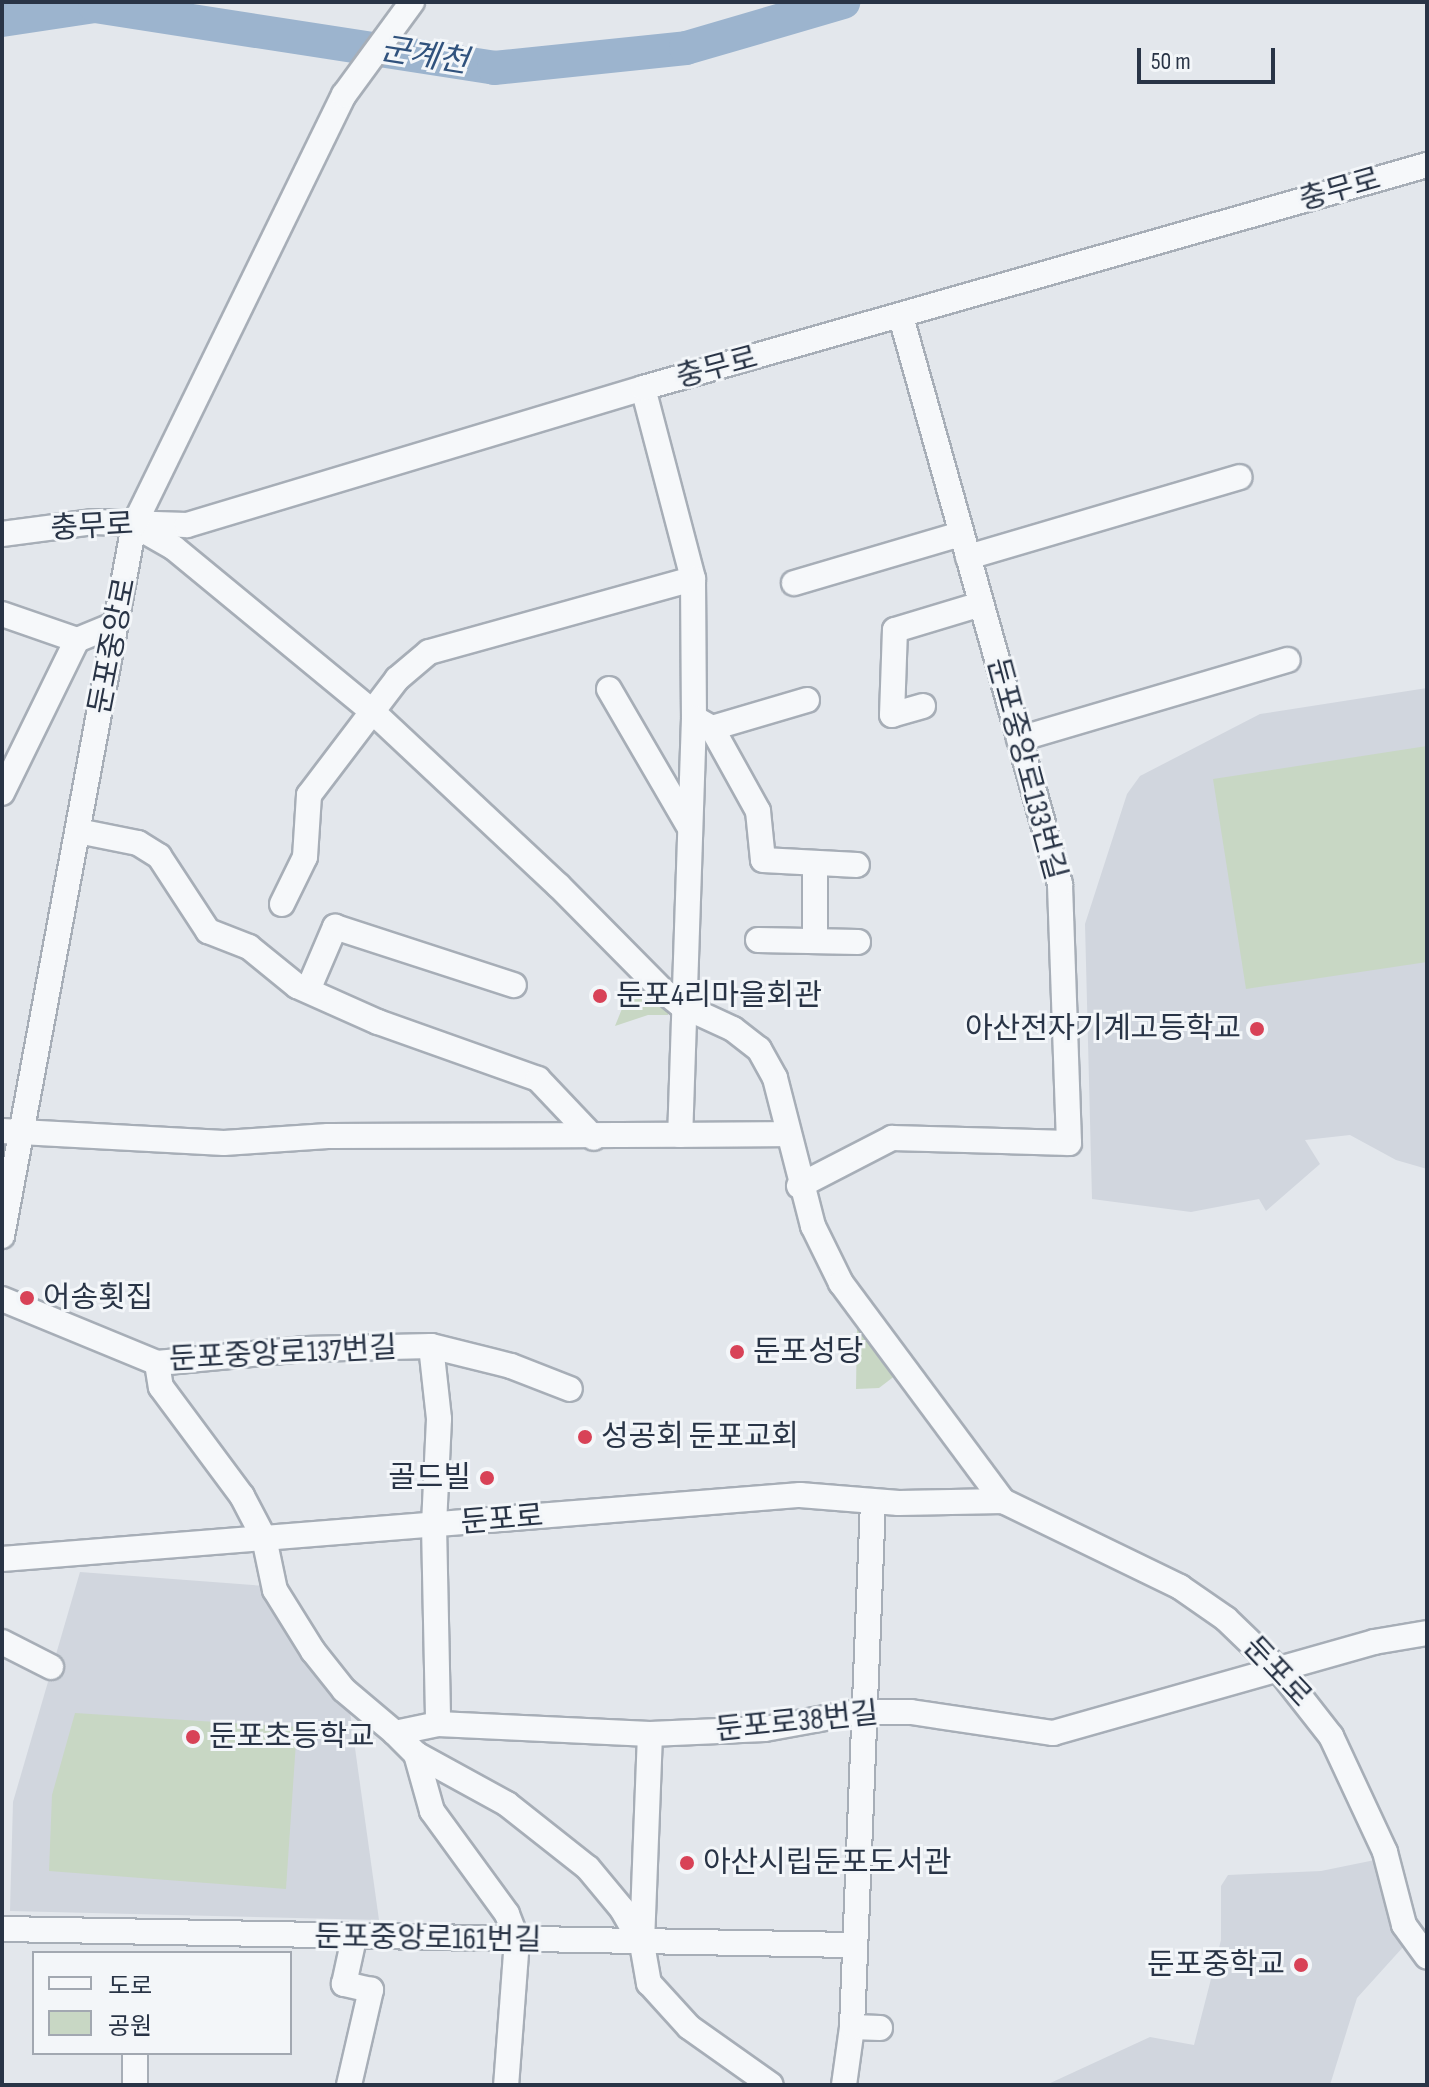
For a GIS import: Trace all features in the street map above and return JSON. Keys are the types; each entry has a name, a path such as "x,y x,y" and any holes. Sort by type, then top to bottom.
{"street":[{"name":"둔포중앙로","path":"2,1236 12,1132 78,831 134,525 344,95 407,8"},
{"name":"충무로","path":"2,534 93,522 187,525 643,388 1427,165"},
{"name":"둔포중앙로133번길","path":"799,1186 892,1138 1069,1143 1060,884 901,317"},
{"path":"643,388 693,579 703,723 690,829 681,1005 680,1135"},
{"path":"794,583 964,546 1239,477"},
{"name":"둔포로","path":"134,525 174,548 374,713 681,1005 733,1029 759,1049 775,1078 799,1186 841,1283 1003,1501"},
{"path":"282,904 305,857 309,795 397,679 429,652 693,579"},
{"path":"923,706 892,715 895,630 981,604"},
{"path":"2,614 77,640 116,624"},
{"path":"2,793 77,640"},
{"path":"1019,739 1288,660"},
{"path":"609,689 690,829"},
{"path":"703,723 807,700"},
{"path":"703,723 758,811 763,860 857,865"},
{"path":"78,831 138,843 159,856 208,931 249,947 308,990 378,1022 521,1070 549,1089 594,1138"},
{"path":"815,863 815,941"},
{"path":"308,990 335,927 514,985"},
{"path":"758,940 858,942"},
{"path":"12,1132 224,1143 328,1136 594,1138 787,1134"},
{"name":"둔포중앙로137번길","path":"2,1299 157,1363 306,1349 431,1346 511,1366 570,1389"},
{"path":"431,1346 440,1469 434,1525 438,1724"},
{"path":"157,1363 161,1387 242,1496 264,1538 275,1590 313,1651 344,1690 416,1754 507,1804 588,1868 622,1909 642,1944"},
{"name":"둔포로","path":"2,1559 800,1495 873,1501 1003,1501 1180,1587 1226,1619 1280,1671 1331,1736 1385,1852 1404,1925 1427,1957"},
{"path":"844,2085 852,2027 873,1501"},
{"name":"둔포로38번길","path":"395,1733 438,1724 650,1734 765,1729 864,1712 911,1712 1053,1733 1374,1642 1427,1633"},
{"path":"2,1642 51,1667"},
{"path":"650,1734 642,1944 649,1983 661,2002 771,2085"},
{"path":"416,1754 432,1811 507,1914 517,1940 506,2085"},
{"name":"둔포중앙로161번길","path":"2,1929 136,1943 354,1938 854,1945"},
{"path":"349,2085 371,1990 344,1984 354,1938"},
{"path":"852,2027 880,2028"},
{"path":"135,2055 135,2085"}],"shaded area":[{"name":"아산전자기계고등학교","path":"1427,688 1427,1169 1396,1160 1350,1135 1305,1140 1320,1164 1266,1211 1259,1199 1191,1212 1092,1199 1085,924 1127,794 1140,776 1260,714"},
{"name":"둔포초등학교","path":"80,1572 265,1586 349,1705 379,1920 10,1911 13,1802"},
{"name":"둔포중학교","path":"1375,1860 1392,1924 1404,1946 1357,1998 1330,2085 1046,2085 1150,2037 1194,2045 1221,1940 1221,1886 1228,1875 1321,1871"}],"green space":[{"path":"1427,746 1427,962 1246,989 1213,779"},
{"path":"634,979 669,1006 668,1015 648,1015 615,1026"},
{"path":"857,1326 896,1375 879,1388 856,1389"},
{"path":"75,1713 297,1727 286,1889 49,1871 52,1795"}],"waterway":[{"name":"군계천","path":"2,20 95,6 494,68 686,48 843,2"}],"place":[{"name":"둔포4리마을회관","path":"600,996"},
{"name":"아산전자기계고등학교","path":"1257,1029"},
{"name":"어송횟집","path":"27,1298"},
{"name":"둔포성당","path":"737,1352"},
{"name":"성공회 둔포교회","path":"585,1437"},
{"name":"골드빌","path":"487,1478"},
{"name":"둔포초등학교","path":"193,1737"},
{"name":"아산시립둔포도서관","path":"687,1863"},
{"name":"둔포중학교","path":"1301,1965"}]}
